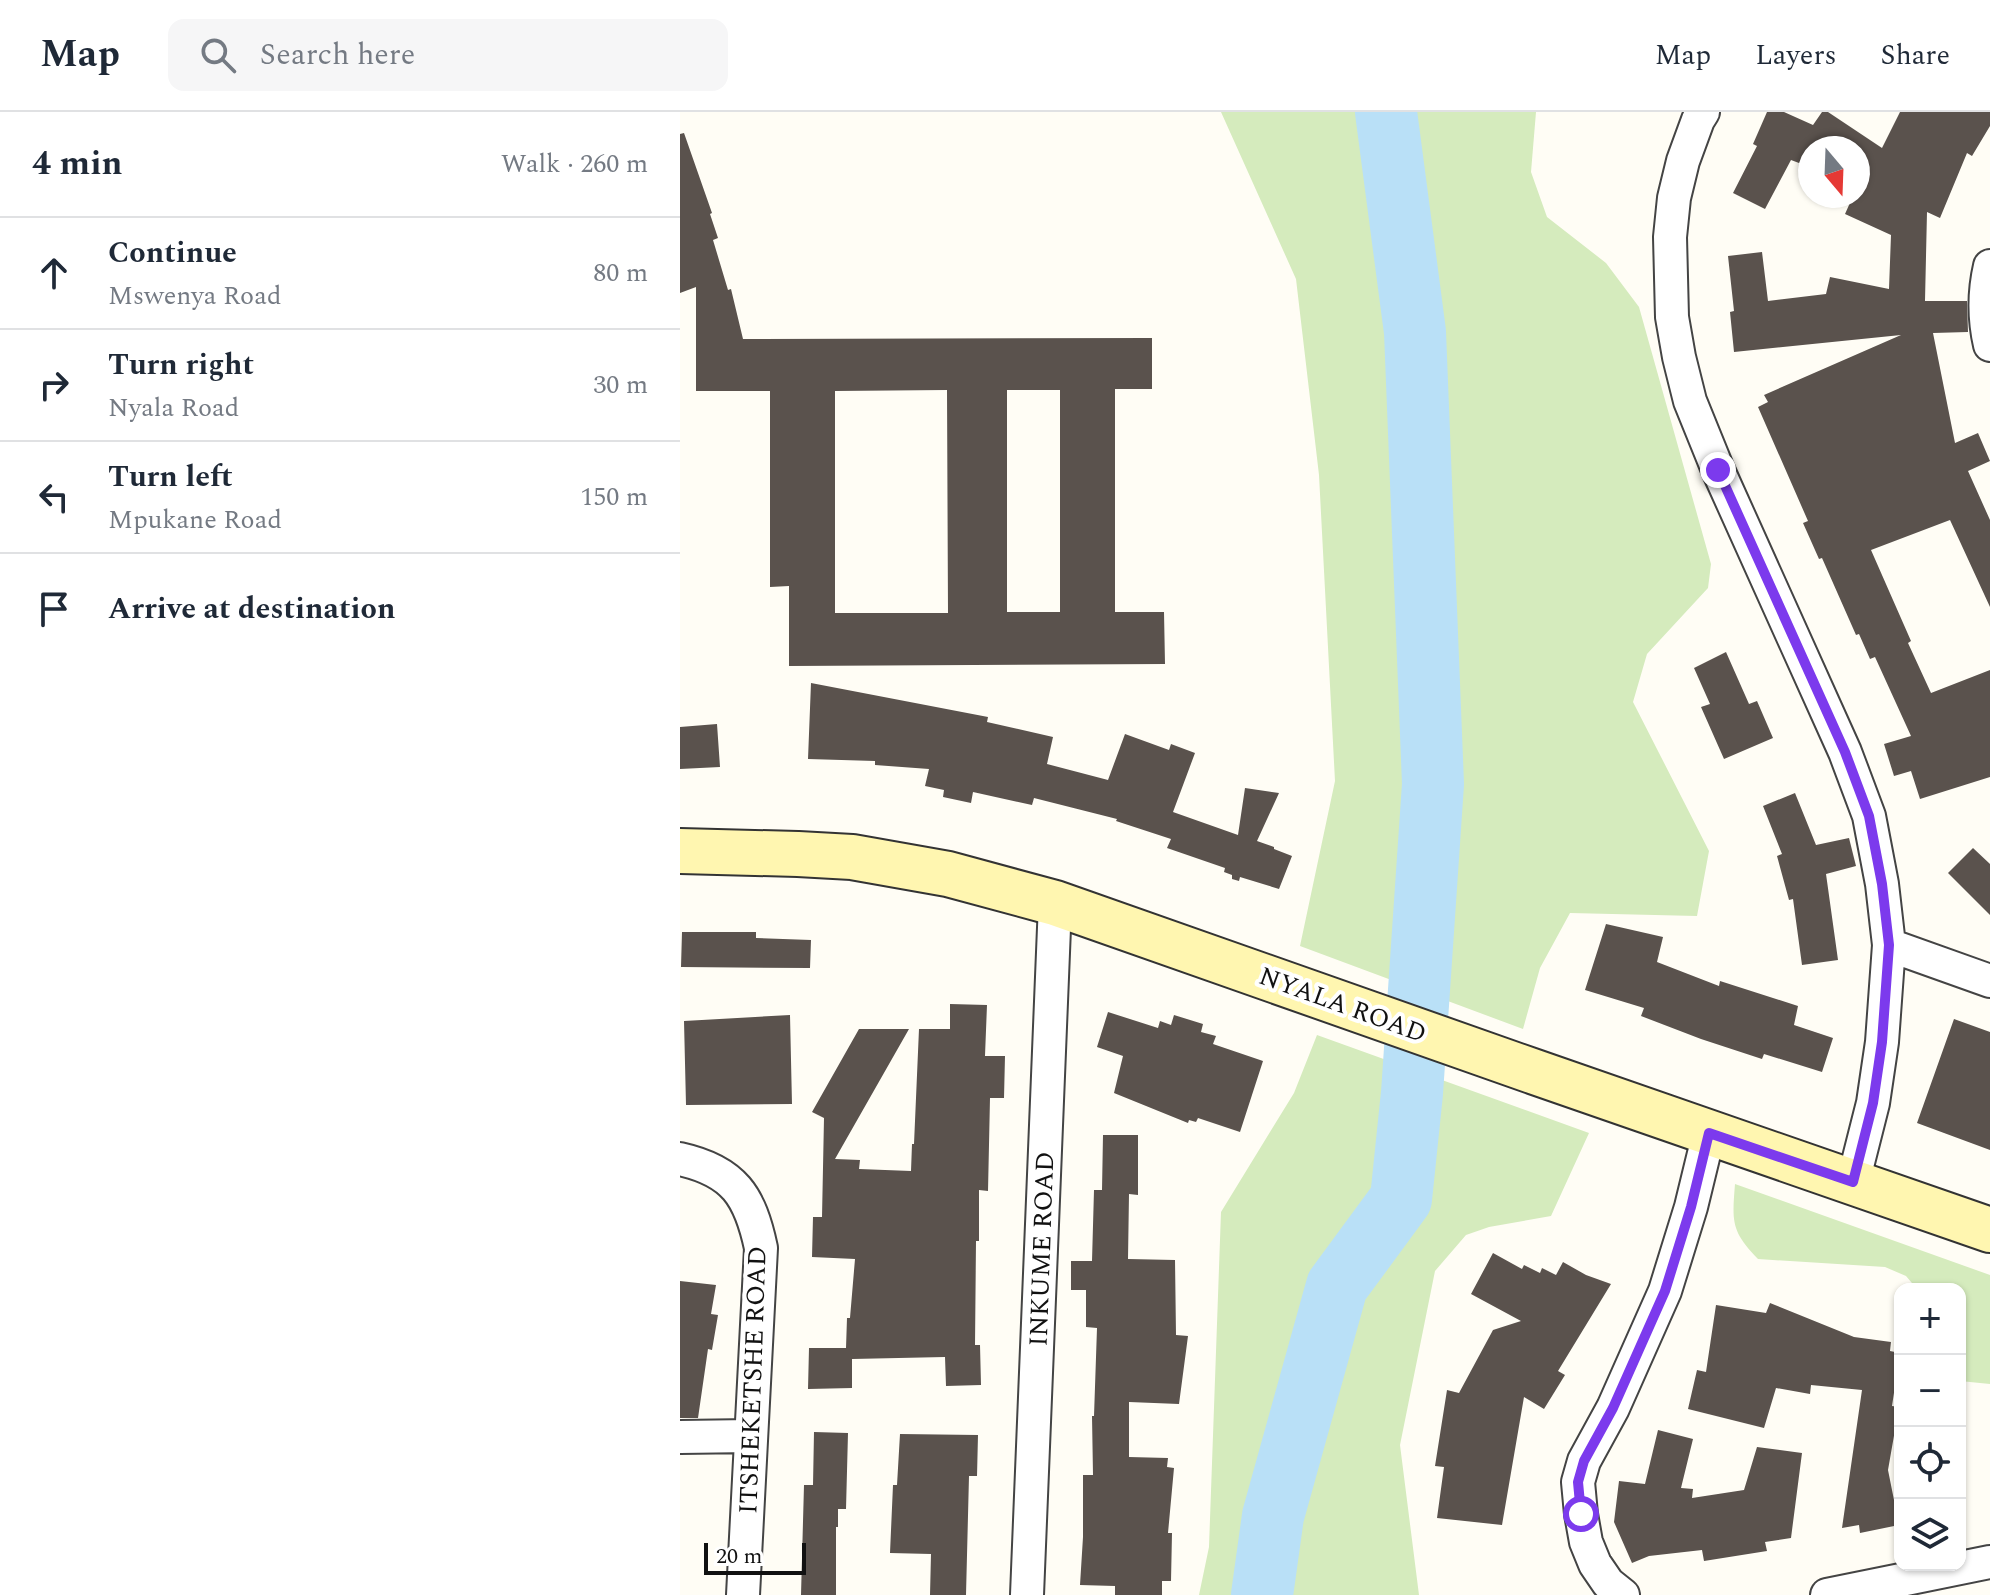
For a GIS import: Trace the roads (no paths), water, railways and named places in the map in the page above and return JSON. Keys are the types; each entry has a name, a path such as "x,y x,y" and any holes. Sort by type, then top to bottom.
{"street":[{"path":"1703,112 1683,161 1674,198 1670,237 1672,317 1679,357 1690,401 1718,470 1845,752 1869,816 1882,884 1889,945 1882,1042 1873,1103 1853,1182"},
{"path":"1990,266 1986,286 1990,345"},
{"name":"NYALA ROAD","path":"680,851 852,857 948,874 1055,903 1990,1230"},
{"name":"INKUME ROAD","path":"1027,1595 1055,903"},
{"path":"1889,945 1990,981"},
{"path":"1623,1595 1608,1583 1595,1564 1586,1542 1578,1482 1584,1461 1613,1408 1665,1291 1691,1207 1709,1133"},
{"name":"ITSHEKETSHE ROAD","path":"680,1159 714,1169 730,1181 744,1197 755,1219 761,1248 743,1595"},
{"path":"680,1437 751,1436"},
{"path":"1827,1595 1990,1562"}],"waterway":[{"path":"1262,1595 1273,1516 1337,1286 1401,1199 1412,1093 1433,784 1415,332 1386,112"}]}
